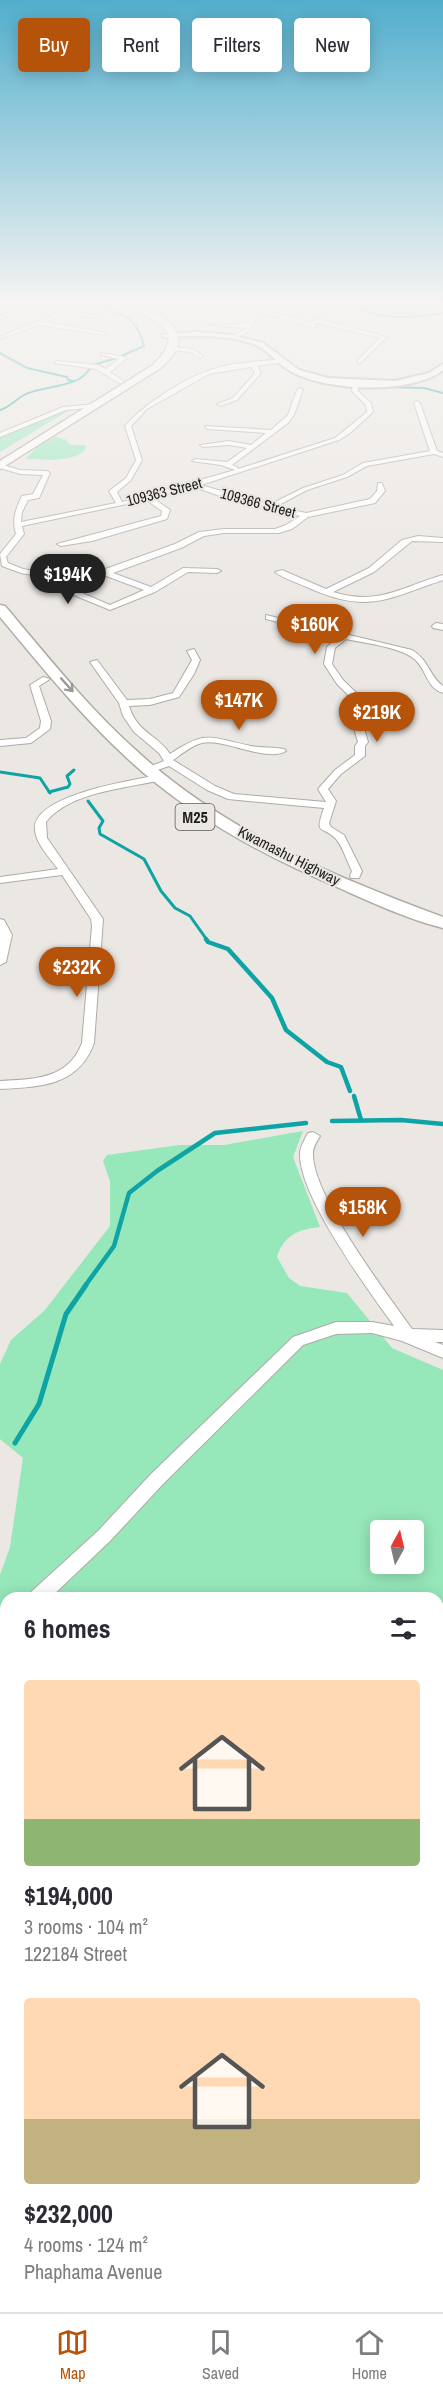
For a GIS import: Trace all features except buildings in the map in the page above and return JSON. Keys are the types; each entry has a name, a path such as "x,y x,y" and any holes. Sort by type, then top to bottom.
{"main road":[{"path":"0,459 78,413"},
{"path":"0,466 80,413"},
{"name":"Kwamashu Highway","path":"0,609 151,776 206,825 283,868 369,907 443,935"},
{"name":"Kwamashu Highway","path":"0,626 40,682 102,744 281,855 348,886 443,923"}],"street":[{"path":"0,435 52,413"},
{"path":"120,504 113,491 129,479 139,460 128,428 129,422 139,413"},
{"path":"229,464 274,432 292,413"},
{"name":"109363 Street","path":"17,525 67,517 146,498 240,471 337,439 369,413"},
{"path":"420,413 434,452"},
{"path":"207,427 274,432"},
{"path":"203,444 229,443 253,447"},
{"path":"272,506 304,489 349,474 365,464 434,452 443,455"},
{"path":"195,461 229,464 240,471"},
{"path":"0,466 20,472 47,473 36,496 25,498 16,515 20,534 3,554 2,563 21,571 65,578 86,578 106,573 178,546 202,534 224,531 276,531 289,527 306,515"},
{"name":"109366 Street","path":"195,485 240,500 306,515 372,501 381,491 380,484"},
{"path":"61,544 88,539 164,517 166,510 146,498"},
{"path":"326,592 378,565 406,540 425,538 443,540"},
{"path":"65,578 61,584 62,587 105,607 111,607 152,590 186,570 216,571"},
{"path":"279,572 326,592 355,600 378,600 443,577"},
{"path":"106,573 152,590"},
{"path":"269,616 387,644 416,655 423,660 434,684 443,690"},
{"path":"345,635 335,643 328,657 331,670 361,702 357,722 363,742 360,746 360,756 334,776 322,789 331,801 324,823 326,829 340,837 357,871 355,876"},
{"path":"124,704 150,702 176,695 196,660 191,651"},
{"path":"94,662 124,704 137,730 164,752 169,761 211,788 232,797 329,805"},
{"path":"0,743 22,743 42,733 45,729 46,721 40,682"},
{"path":"0,1085 28,1084 53,1079 77,1064 88,1043 97,919 42,838 39,827 42,818 61,802 151,776 194,742 218,740 252,749 281,751"},
{"path":"0,880 63,872"},
{"path":"0,922 6,935 0,962"},
{"path":"313,1136 306,1151 308,1170 330,1217 365,1274 408,1335"},
{"path":"46,1592 298,1341 311,1334 339,1326 387,1329 408,1335 443,1352"},
{"path":"408,1335 443,1336"}],"green space":[{"path":"56,413 65,413 0,452 0,437"},
{"path":"55,437 65,439 71,445 85,445 86,448 81,453 66,459 25,459 38,447"},
{"path":"303,1131 293,1157 320,1227 305,1229 293,1234 280,1249 277,1257 289,1278 300,1286 347,1293 392,1348 443,1370 443,1592 0,1592 0,1575 10,1547 23,1458 0,1439 0,1364 11,1340 45,1310 110,1226 110,1181 103,1161 107,1155 180,1145 224,1145"}],"waterway":[{"path":"49,792 68,787 70,784 67,776 74,770"},
{"path":"0,772 40,778 49,792"},
{"path":"88,801 103,821 99,828 100,834 144,859 161,891 175,908 190,916 207,940"},
{"path":"206,939 208,942 228,949 272,998 286,1030 327,1062 341,1067 350,1091"},
{"path":"354,1096 361,1120"},
{"path":"332,1121 401,1120 443,1124"},
{"path":"85,1286 114,1246 129,1193 157,1171 215,1133 306,1123"},
{"path":"15,1443 39,1404 66,1314 86,1285"}]}
